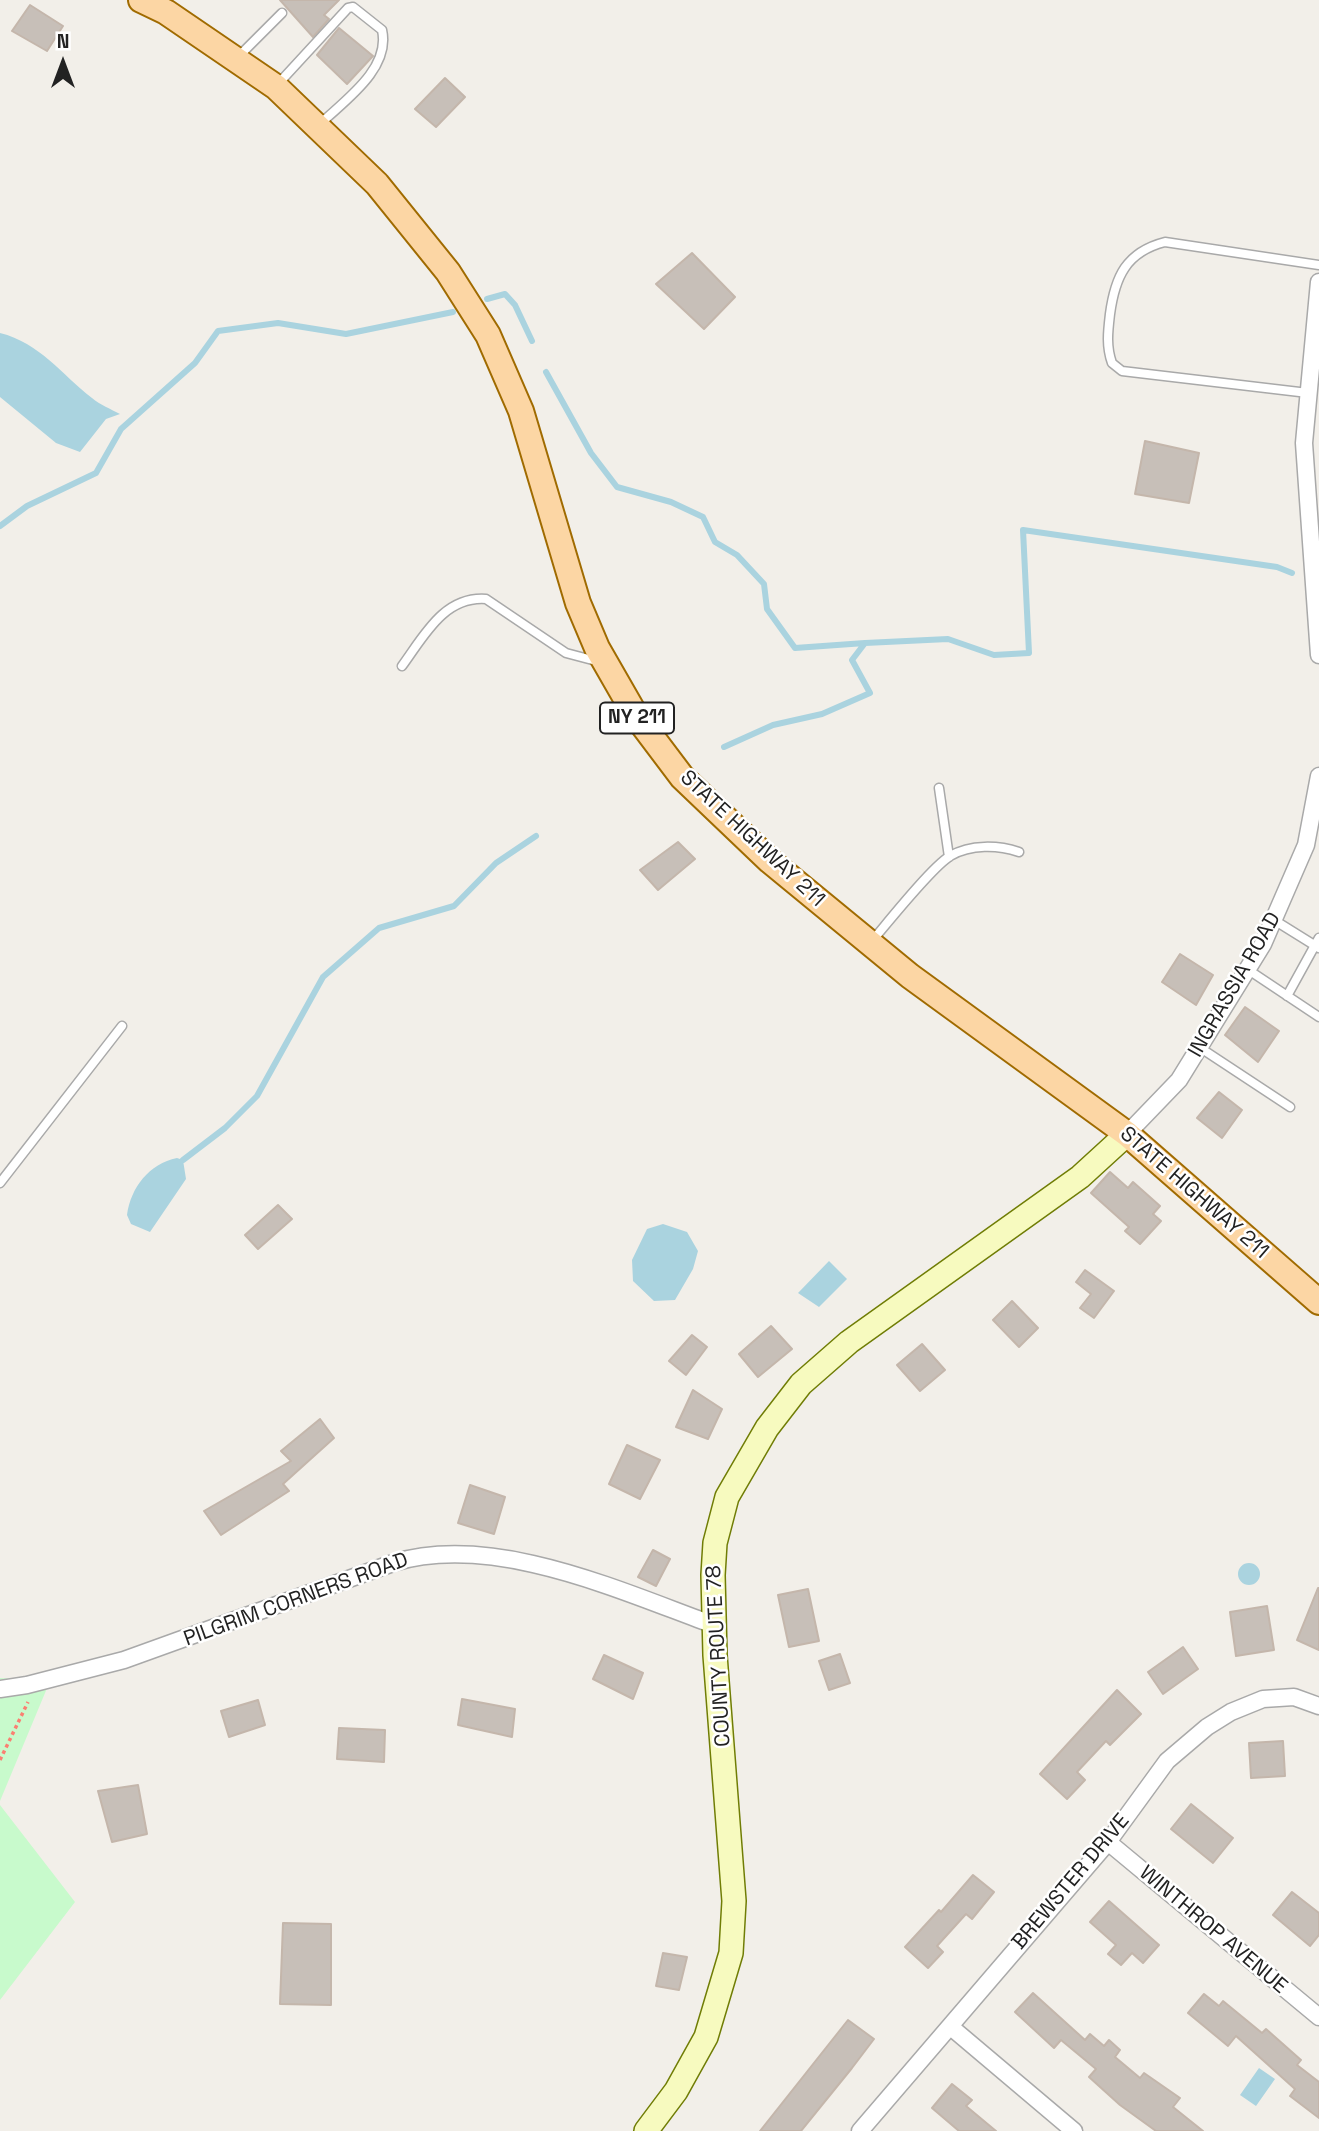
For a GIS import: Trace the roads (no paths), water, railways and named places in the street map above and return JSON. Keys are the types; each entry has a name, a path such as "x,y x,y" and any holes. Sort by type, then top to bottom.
{"main road":[{"name":"STATE HIGHWAY 211","path":"141,0 166,12 276,87 377,184 448,272 488,335 521,411 578,603 606,664 636,716 682,776 770,861 910,976 1128,1134 1319,1302"}],"street":[{"path":"1319,282 1304,443 1314,539 1319,655"},
{"name":"INGRASSIA ROAD","path":"1128,1134 1179,1080 1247,970 1274,920 1306,845 1319,776"},
{"name":"COUNTY ROUTE 78","path":"646,2131 676,2091 706,2037 731,1953 734,1901 714,1625 715,1543 727,1497 767,1427 801,1384 849,1342 1080,1177 1128,1134"},
{"name":"PILGRIM CORNERS ROAD","path":"0,1689 37,1683 124,1660 393,1563 436,1555 532,1564 585,1579 714,1625"},
{"name":"BREWSTER DRIVE","path":"860,2131 952,2028 1034,1925 1108,1842 1167,1761 1207,1727 1231,1712 1263,1699 1294,1698 1319,1706"},
{"name":"WINTHROP AVENUE","path":"1108,1842 1319,2017"},
{"path":"952,2028 1074,2131"}],"lane":[{"path":"276,87 348,8 353,7 382,30 379,60 368,77 317,127"},
{"path":"237,58 282,13"},
{"path":"1308,393 1122,371 1112,363 1107,333 1114,286 1127,263 1148,246 1165,242 1319,265"},
{"path":"402,666 447,608 471,598 486,600 566,653 606,664"},
{"path":"939,788 949,857"},
{"path":"870,943 949,857 971,849 1002,847 1020,852"},
{"path":"1274,920 1318,944 1287,996"},
{"path":"1247,970 1319,1017"},
{"path":"0,1183 122,1026"},
{"path":"1199,1047 1290,1107"}],"water":[{"path":"0,333 39,352 95,400 120,414 106,419 80,452 56,443 0,397"},
{"path":"177,1158 183,1160 186,1179 150,1232 131,1224 127,1215 137,1186 150,1171"},
{"path":"663,1224 687,1232 698,1251 693,1269 675,1300 654,1301 633,1281 632,1260 647,1229"},
{"path":"829,1261 847,1279 819,1307 798,1293"},
{"path":"1249,1563 1257,1566 1260,1574 1257,1582 1249,1585 1241,1582 1238,1574 1241,1566"},
{"path":"1259,2068 1275,2079 1256,2106 1240,2095"}],"waterway":[{"path":"487,299 505,294 515,305 532,341"},
{"path":"0,526 27,506 96,473 121,429 195,363 218,331 278,323 346,334 453,312"},
{"path":"546,372 591,453 617,487 671,502 703,517 715,542 737,555 764,584 767,609 795,648 865,643"},
{"path":"724,747 773,725 822,714 870,693 852,660 865,643 948,639 994,655 1029,653 1023,530 1277,567 1292,573"},
{"path":"183,1160 225,1128 257,1096 323,977 379,928 454,906 496,863 536,836"}]}
